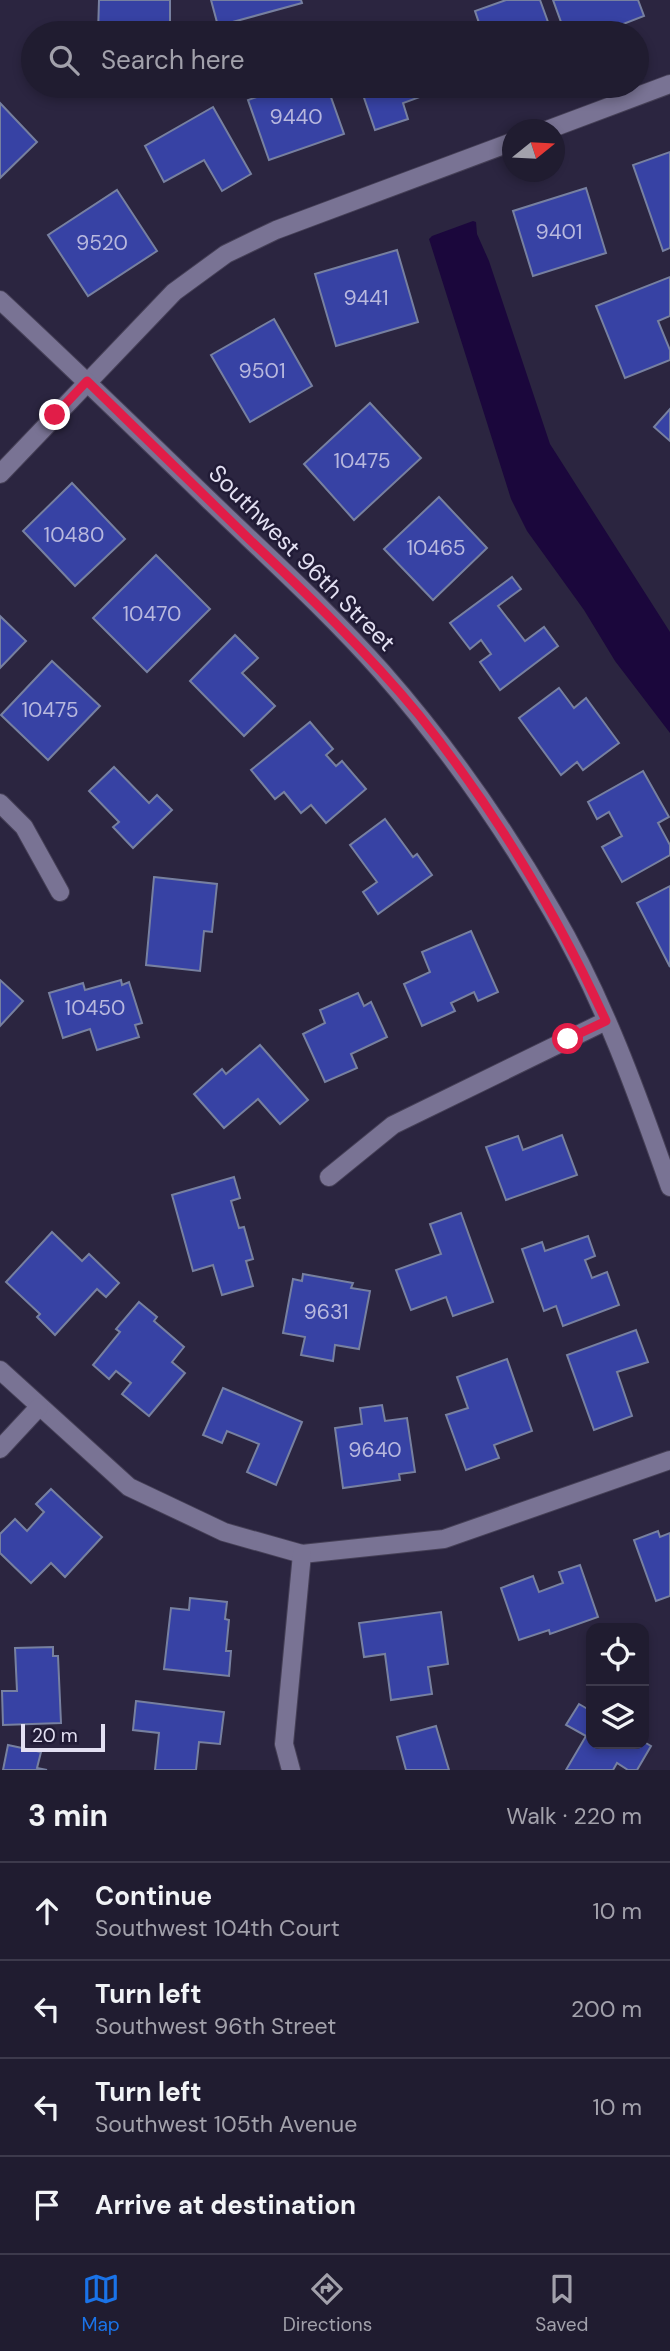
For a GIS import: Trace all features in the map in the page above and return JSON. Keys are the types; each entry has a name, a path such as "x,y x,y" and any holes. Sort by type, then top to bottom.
{"street":[{"path":"649,92 670,84"},
{"path":"565,123 633,98"},
{"path":"0,474 174,292 226,254 276,230 502,146"},
{"name":"Southwest 96th Street","path":"0,300 324,611 380,670 456,763 520,857 554,913 628,1071 670,1187"},
{"path":"0,803 24,827 60,892"},
{"path":"329,1177 393,1125 606,1021"},
{"path":"0,1370 129,1487 224,1532 302,1554 444,1539 670,1460"},
{"path":"0,1449 39,1407"},
{"path":"291,1770 284,1744 302,1554"}],"shaded area":[{"path":"476,222 477,234 489,261 550,444 670,632 670,733 615,661 584,610 527,531 511,499 429,239"}],"building":[{"path":"99,0 170,0 170,21 98,21"},
{"path":"211,0 301,0 302,3 236,21 217,21"},
{"path":"506,0 540,0 548,21 478,21 475,11"},
{"path":"553,0 638,0 644,16 631,21 561,21"},
{"path":"331,98 344,134 269,160 248,100"},
{"path":"364,98 417,98 403,103 408,119 375,130"},
{"path":"0,103 37,142 0,178"},
{"path":"213,107 251,174 222,191 204,160 164,182 145,146"},
{"path":"670,152 670,248 663,251 633,165"},
{"path":"586,188 606,253 533,276 513,211"},
{"path":"117,190 157,251 88,296 48,235"},
{"path":"397,250 418,322 336,346 315,274"},
{"path":"670,277 670,316 658,321 670,350 670,360 625,378 596,306"},
{"path":"274,319 312,386 250,422 211,355"},
{"path":"370,403 421,458 354,520 304,464"},
{"path":"670,409 670,441 654,427"},
{"path":"72,483 125,539 75,586 23,531"},
{"path":"439,497 487,548 433,600 384,549"},
{"path":"156,555 210,609 147,672 93,618"},
{"path":"512,577 521,589 498,606 525,641 544,627 558,646 500,690 480,662 491,654 481,640 470,649 450,623"},
{"path":"0,616 26,641 0,668"},
{"path":"235,635 258,658 242,673 275,706 244,736 190,681"},
{"path":"52,661 100,706 48,760 1,715"},
{"path":"559,688 574,708 586,698 619,743 583,770 577,762 561,775 519,718"},
{"path":"310,722 333,749 326,755 336,766 342,761 366,789 326,823 311,805 301,813 284,792 275,799 251,770"},
{"path":"114,767 149,803 157,795 172,810 133,848 113,827 119,822 89,791"},
{"path":"643,771 669,817 658,823 670,845 670,855 622,882 602,847 622,836 609,812 597,819 588,802"},
{"path":"385,819 413,857 417,854 432,875 378,914 363,892 377,882 350,845"},
{"path":"154,877 217,884 212,932 204,931 200,971 146,965"},
{"path":"670,886 670,967 637,903"},
{"path":"471,931 498,992 478,1001 474,992 451,1003 455,1011 422,1026 404,984 430,972 422,952"},
{"path":"0,980 23,1001 0,1026"},
{"path":"121,980 122,985 129,982 142,1023 135,1025 139,1037 97,1050 90,1029 63,1038 49,993 83,983 85,990"},
{"path":"358,993 364,1006 371,1002 387,1037 351,1054 357,1068 325,1082 303,1034 325,1023 320,1010"},
{"path":"260,1045 308,1100 280,1124 258,1099 224,1128 194,1094 222,1069 226,1074"},
{"path":"562,1135 577,1175 506,1200 486,1147 518,1136 523,1150"},
{"path":"234,1177 240,1198 231,1201 239,1228 244,1227 253,1259 246,1261 253,1286 222,1295 213,1265 193,1271 172,1195"},
{"path":"461,1213 493,1302 453,1316 446,1297 411,1310 396,1270 441,1254 430,1224"},
{"path":"52,1232 82,1261 89,1254 119,1283 106,1297 97,1289 55,1335 37,1317 40,1314 6,1282"},
{"path":"588,1236 595,1256 585,1260 592,1278 607,1272 619,1305 563,1326 556,1306 544,1311 522,1249 542,1242 545,1251"},
{"path":"303,1274 353,1283 351,1288 370,1291 359,1349 335,1345 333,1361 301,1355 305,1337 283,1333 293,1279 302,1281"},
{"path":"139,1302 157,1317 154,1321 184,1347 172,1362 185,1373 149,1416 122,1394 131,1383 116,1371 109,1379 93,1365 120,1332 116,1329"},
{"path":"636,1330 648,1362 617,1372 632,1416 594,1430 567,1355"},
{"path":"507,1359 532,1431 494,1445 499,1458 466,1470 446,1415 468,1408 457,1377"},
{"path":"223,1388 302,1422 276,1485 247,1472 259,1444 227,1431 222,1443 203,1435"},
{"path":"382,1405 385,1421 407,1418 415,1472 399,1474 400,1480 343,1488 335,1428 362,1424 360,1408"},
{"path":"51,1489 102,1537 65,1577 51,1563 31,1583 0,1553 0,1534 15,1519 27,1531 44,1512 36,1504"},
{"path":"658,1531 660,1537 670,1533 670,1596 656,1601 634,1540"},
{"path":"580,1565 598,1617 550,1634 549,1630 519,1640 501,1588 533,1576 539,1592 563,1583 559,1572"},
{"path":"190,1598 227,1602 225,1619 229,1620 226,1651 231,1651 229,1676 164,1669 171,1608 189,1610"},
{"path":"441,1612 448,1664 428,1667 432,1694 391,1700 385,1654 364,1657 359,1623"},
{"path":"53,1647 53,1656 58,1656 61,1723 3,1725 2,1691 17,1691 15,1648"},
{"path":"136,1701 224,1712 220,1744 199,1742 196,1770 155,1770 159,1733 133,1730"},
{"path":"579,1704 586,1708 586,1736 566,1725"},
{"path":"436,1726 449,1770 406,1770 397,1737"},
{"path":"586,1736 586,1749 649,1749 649,1745 651,1746 637,1770 628,1770 617,1763 613,1770 566,1770"},
{"path":"8,1745 41,1752 37,1768 47,1770 3,1770"}],"route":[{"path":"55,415 87,381 324,611 418,715 456,763 520,857 579,961 606,1021 568,1039"}]}
